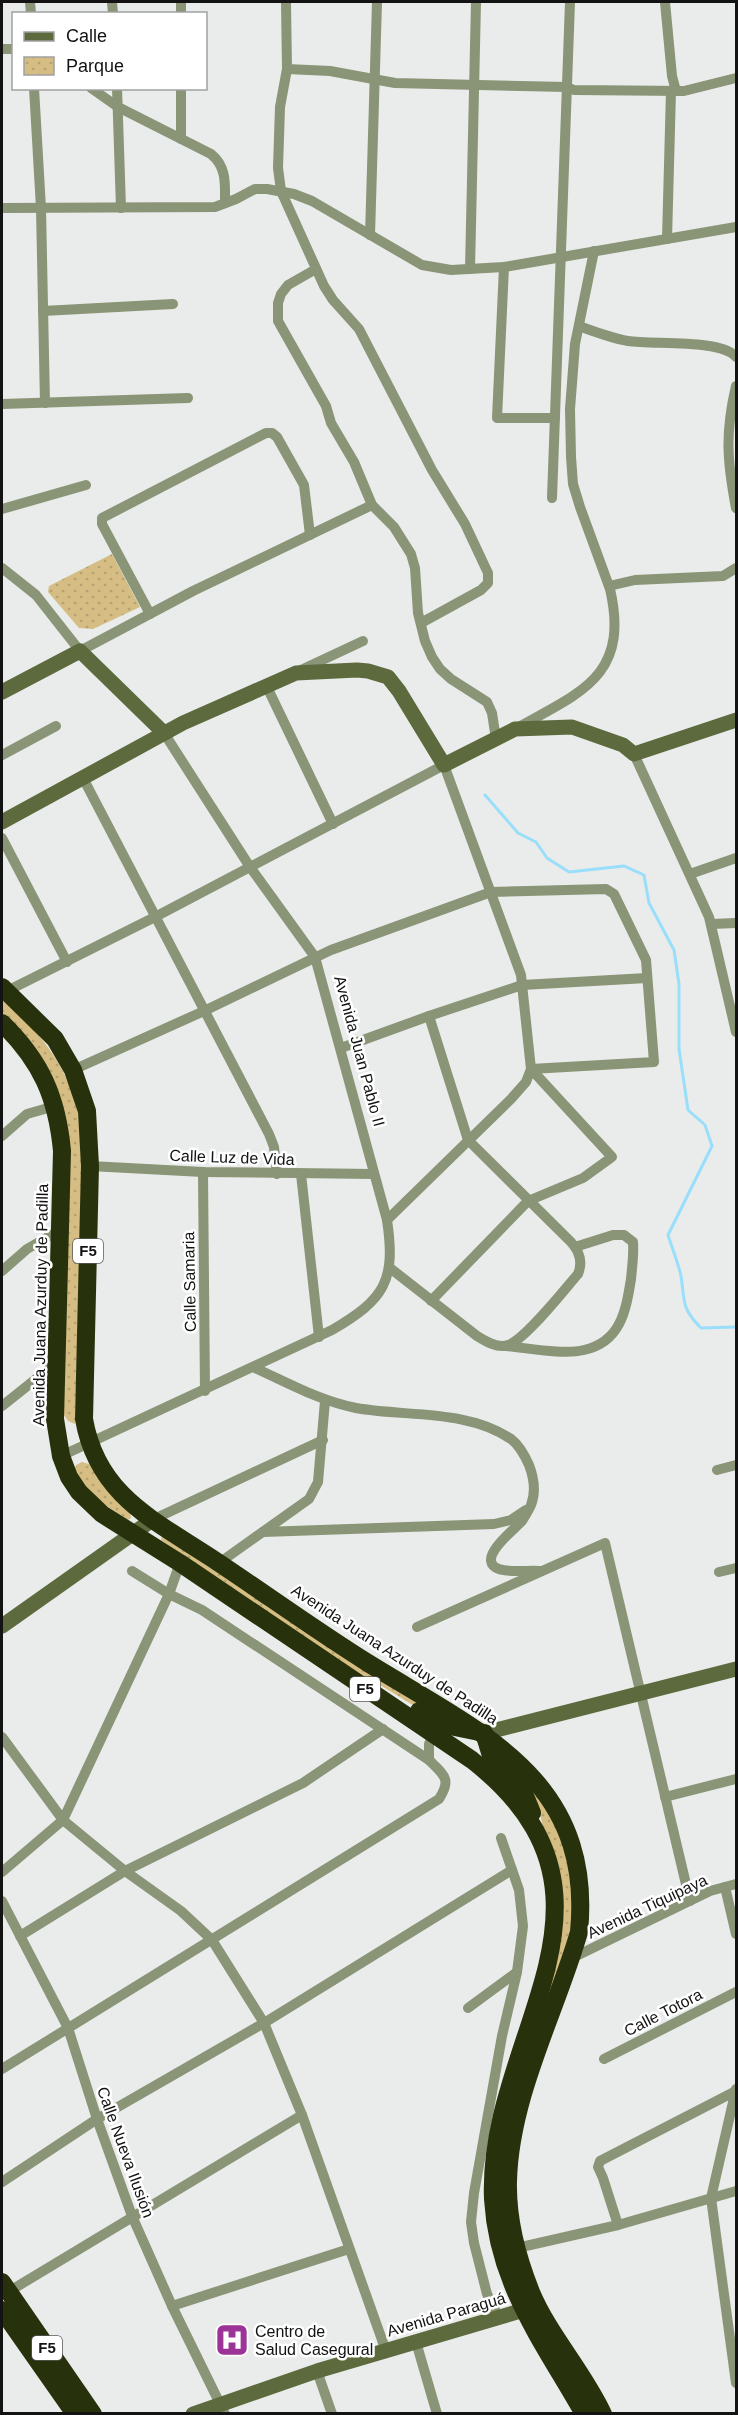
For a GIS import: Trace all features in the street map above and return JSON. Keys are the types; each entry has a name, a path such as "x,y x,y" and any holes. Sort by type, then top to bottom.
{"highway":[{"name":"Avenida Juana Azurduy de Padilla","path":"4,989 55,1039 73,1070 87,1111 90,1166 84,1419 88,1442 106,1477 118,1492 152,1520 367,1662 484,1733 509,1754 539,1785 556,1809 569,1836 580,1878 579,1932 513,2134 508,2181 510,2213 530,2309"},
{"name":"Avenida Juana Azurduy de Padilla","path":"2,1023 42,1073 55,1106 62,1151 55,1419 61,1456 69,1477 79,1492 102,1514 180,1563 472,1760 496,1780 519,1805 536,1832 547,1857 555,1893 554,1932 549,1962 513,2076 495,2150 493,2172 497,2230 504,2261 530,2309 593,2411"},
{"path":"356,1683 377,1687 388,1692 445,1725 484,1733 491,1756 527,1798 536,1832"},
{"name":"F5","path":"5,2287 93,2414"},
{"name":"F5","path":"2,2310 75,2414"}],"street":[{"path":"286,2 287,69 280,107 278,168 281,191 333,300 359,329 432,470 465,524 488,573 488,583 482,590 421,623"},
{"path":"370,235 377,2"},
{"path":"470,269 476,2"},
{"path":"552,498 570,2"},
{"path":"665,2 674,91 667,239"},
{"path":"287,69 330,71 395,83 567,87 574,90 674,91 704,87 736,78"},
{"path":"34,90 41,208 45,403"},
{"path":"94,90 118,107 211,154 221,164 225,181 225,203"},
{"path":"117,90 121,208"},
{"path":"181,90 181,139"},
{"path":"2,208 215,207 255,189 267,189 312,201 422,265 451,270 504,267 736,227"},
{"path":"4,989 67,962 496,739 576,694 591,684 602,671 609,656 615,622 609,586 573,484 570,409 579,326 594,251"},
{"path":"504,267 497,417 555,417"},
{"path":"316,268 288,285 281,294 278,303 278,321 326,406 331,423 354,462 372,505 393,527 411,554 415,568 416,594 421,623 428,649 440,669 487,702 492,713 496,739"},
{"path":"43,311 173,304"},
{"path":"579,326 627,341 717,346 732,351 736,357"},
{"path":"736,386 728,432 729,474 736,508"},
{"path":"2,404 188,398"},
{"path":"150,614 102,524 102,518 266,433 272,433 296,469 303,485 310,535"},
{"path":"2,508 86,485"},
{"path":"2,692 150,614 372,505"},
{"name":"Avenida Juan Pablo II","path":"2,568 36,595 80,651 164,734 250,867 315,957 387,1220 391,1242 390,1268 384,1285 367,1306 350,1320 255,1368 61,1456"},
{"path":"609,586 635,580 723,576 736,568"},
{"path":"2,820 164,734 363,641"},
{"path":"296,673 357,670 381,674 388,677 399,691 444,765 521,975 531,1069 526,1082 387,1220"},
{"path":"267,687 333,824"},
{"path":"634,754 736,720"},
{"path":"2,755 56,726"},
{"path":"514,729 572,727 623,745 634,754 711,924 735,1013 736,1032"},
{"path":"83,778 269,1134 274,1147 278,1174"},
{"path":"2,838 67,962"},
{"path":"690,874 736,858"},
{"path":"73,1070 204,1011 315,957 490,892 606,889 614,894 646,960 654,1062 531,1069"},
{"path":"711,924 736,923"},
{"path":"341,1048 522,985 647,978"},
{"path":"429,1016 468,1140 575,1247 580,1260 578,1274 518,1339 503,1346"},
{"path":"431,1300 528,1201 583,1178 612,1157 531,1069"},
{"path":"2,1136 27,1114 55,1106"},
{"name":"Calle Luz de Vida","path":"90,1166 203,1172 374,1174"},
{"name":"Calle Samaria","path":"203,1172 205,1391"},
{"path":"301,1174 319,1337"},
{"path":"2,1271 27,1249 60,1230"},
{"path":"390,1268 477,1336 489,1342 503,1346 583,1351 598,1346 617,1329 626,1311 634,1253 633,1242 624,1235 613,1235 575,1247"},
{"path":"2,1406 56,1363"},
{"path":"255,1368 325,1401 357,1408 458,1419 491,1428 513,1440 525,1456 532,1474 534,1490 529,1509 523,1520 496,1546 492,1554 492,1564 497,1569 543,1571"},
{"path":"219,1563 309,1499 318,1482 325,1401"},
{"path":"2,1626 152,1520 323,1440"},
{"path":"717,1470 736,1465"},
{"path":"263,1532 494,1524 511,1520 529,1509"},
{"path":"417,1627 605,1543 690,1901"},
{"path":"2,1872 63,1820 169,1594 180,1563"},
{"path":"719,1572 736,1568"},
{"path":"2,2069 439,1799 446,1787 446,1779 429,1760 202,1610 169,1594 132,1571"},
{"path":"484,1733 736,1669"},
{"path":"20,1936 124,1871 303,1783 383,1729"},
{"path":"429,1760 429,1744 434,1734"},
{"path":"2,1737 63,1820 124,1871 181,1911 212,1940 264,2023 302,2115 386,2351"},
{"path":"664,1797 736,1779"},
{"path":"498,2318 487,2294 471,2222 474,2193 502,2036 517,1972 523,1926 519,1890 501,1838"},
{"path":"2,2182 97,2119 264,2023 512,1870"},
{"name":"Avenida Tiquipaya","path":"572,1958 690,1901 736,1884"},
{"path":"725,1887 736,1934"},
{"name":"Calle Nueva Ilusión","path":"2,1901 68,2028 97,2119 132,2216 172,2306 223,2409"},
{"path":"468,2008 517,1972"},
{"name":"Calle Totora","path":"604,2059 736,1992"},
{"path":"618,2225 598,2167 600,2161 736,2091"},
{"path":"736,2091 711,2198 736,2384"},
{"path":"5,2287 132,2216 302,2115"},
{"path":"517,2248 618,2225 736,2191"},
{"path":"172,2306 349,2249"},
{"name":"Avenida Paraguá","path":"194,2414 223,2409 317,2371 530,2309"},
{"path":"416,2342 437,2414"},
{"path":"317,2371 332,2414"}],"green space":[{"path":"112,554 140,607 93,629 79,628 48,592 49,586"},
{"path":"2,999 33,1029 57,1060 73,1096 83,1139 75,1424 68,1421 62,1412 68,1159 17,1028 2,1014"},
{"path":"82,1462 89,1464 111,1495 130,1512 131,1518 128,1520 112,1510 85,1486 75,1470 76,1465"},
{"path":"162,1534 428,1709 421,1710 347,1668 161,1540"},
{"path":"494,1750 545,1804 570,1859 575,1916 534,2045 551,1975 543,1827 540,1814"}],"waterway":[{"path":"485,795 518,833 536,842 547,858 569,872 624,866 644,875 649,903 674,950 679,984 679,1049 688,1110 705,1125 712,1146 668,1235 680,1271 685,1304 690,1315 701,1328 736,1327"}],"place":[{"name":"Centro de Salud Casegural","path":"232,2340"}]}
